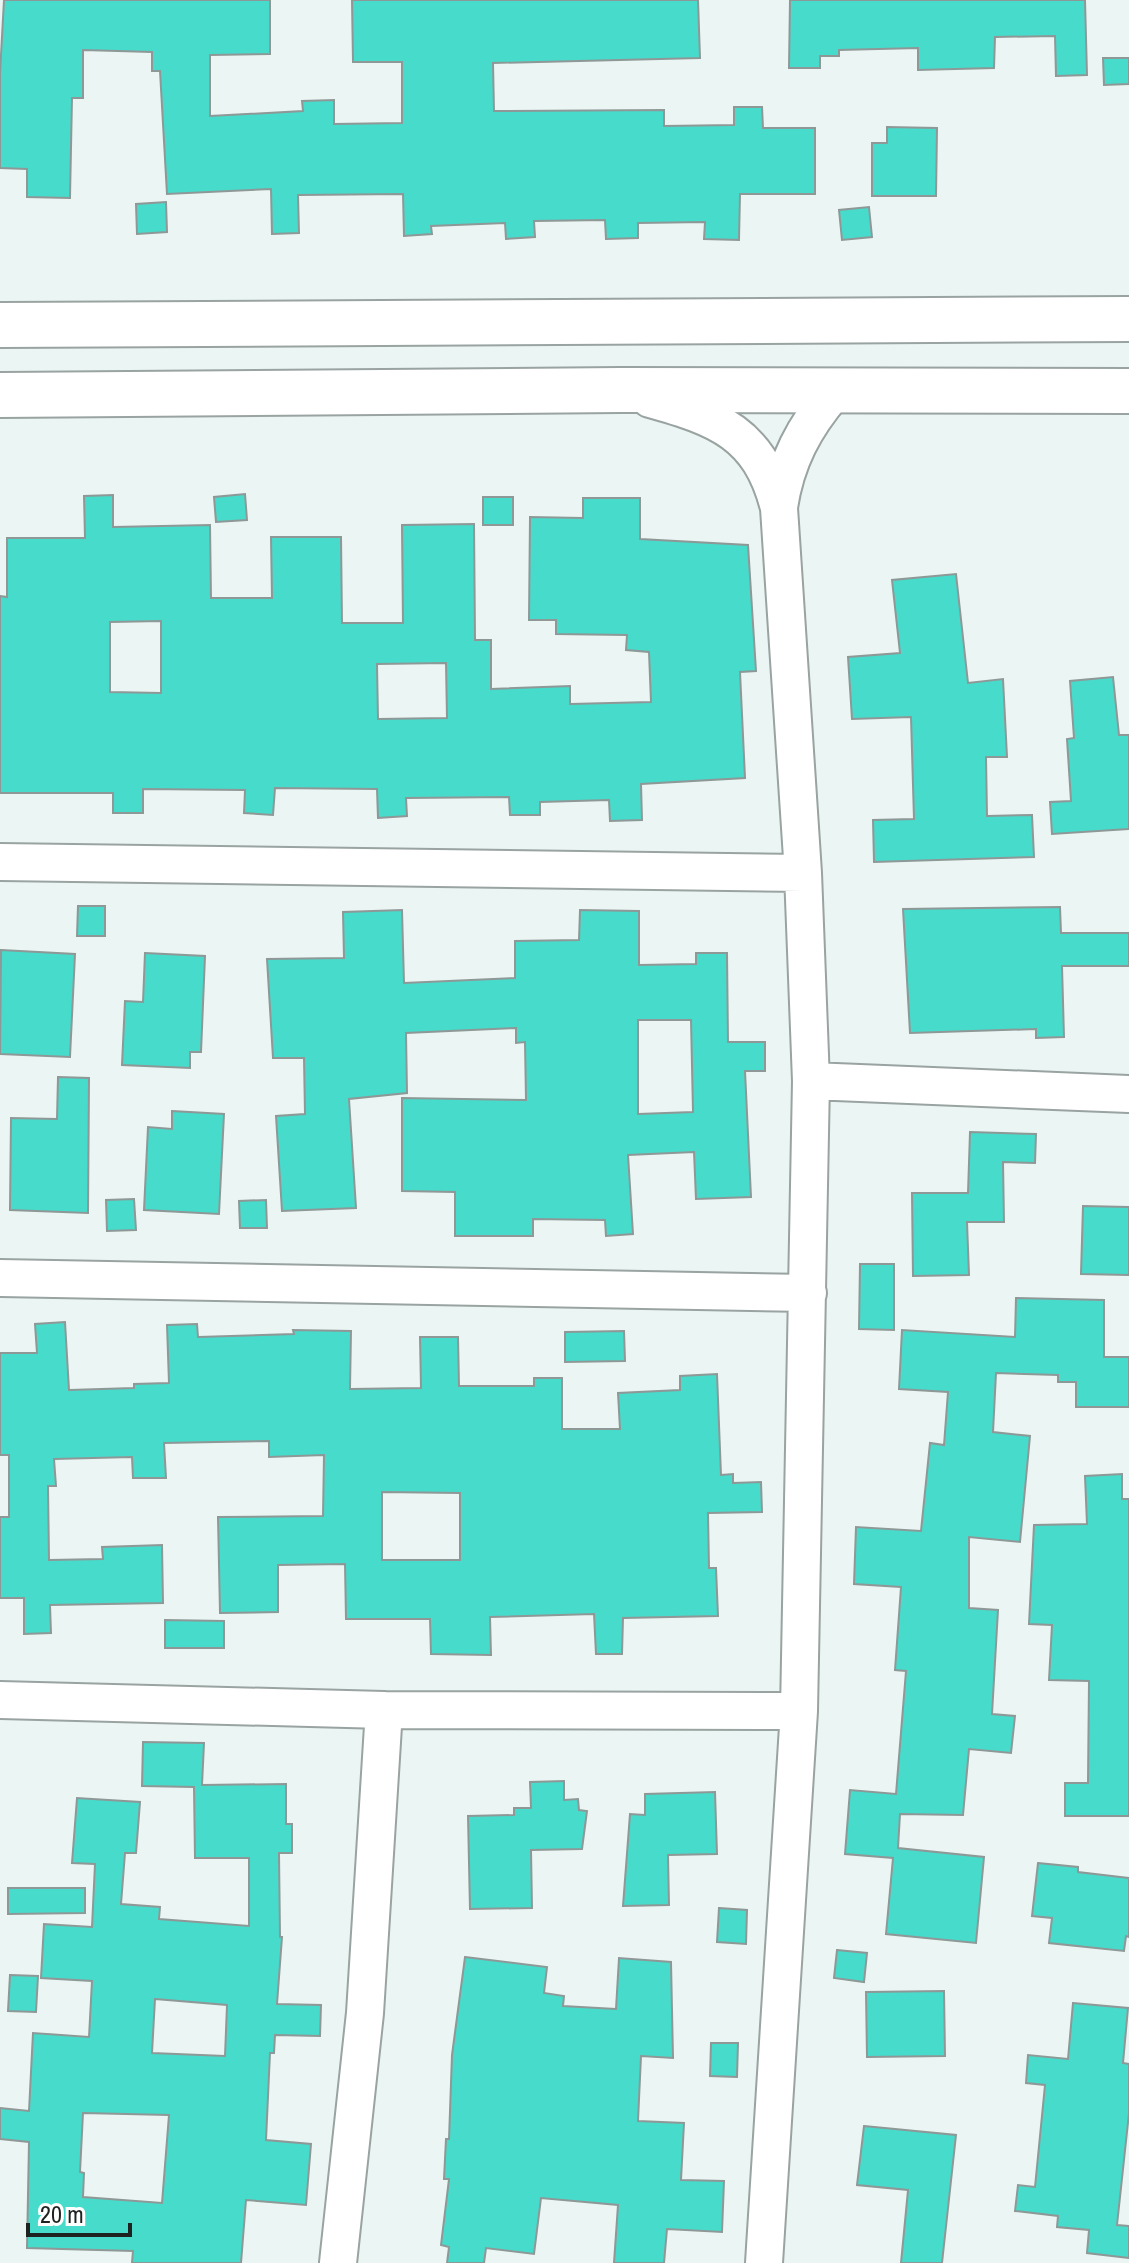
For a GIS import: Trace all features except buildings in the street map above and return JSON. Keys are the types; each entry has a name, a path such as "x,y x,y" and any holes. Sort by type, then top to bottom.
{"street":[{"path":"0,325 1126,319"},
{"path":"621,390 706,416 732,432 766,470 779,508 803,873 811,1081 799,1711 764,2263"},
{"path":"0,395 621,390 1129,391"},
{"path":"779,508 791,457 809,423 834,392"},
{"path":"0,862 803,873"},
{"path":"811,1081 1129,1094"},
{"path":"0,1278 808,1293"},
{"path":"0,1700 384,1710 799,1711"},
{"path":"338,2263 365,2013 384,1710"}]}
